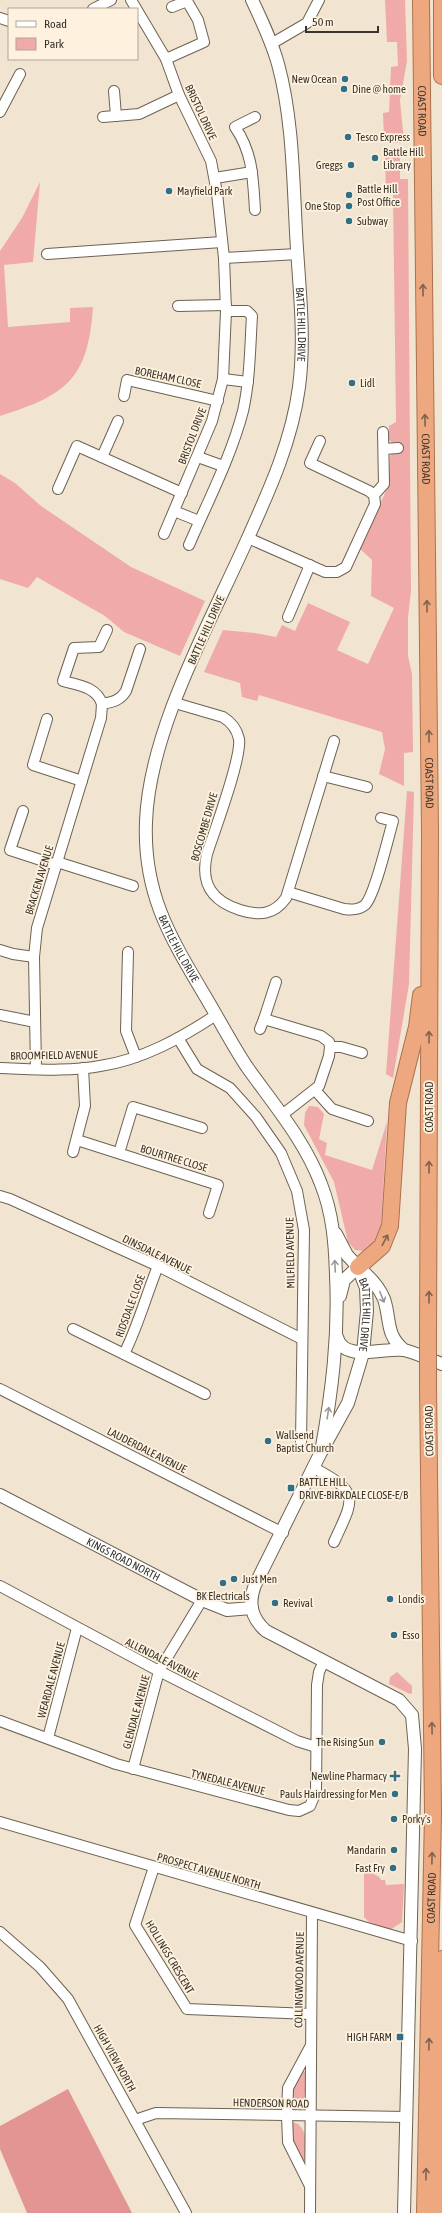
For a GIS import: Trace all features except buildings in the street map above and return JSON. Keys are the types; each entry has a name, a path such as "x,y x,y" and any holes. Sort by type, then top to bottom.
{"highway":[{"name":"COAST ROAD","path":"421,0 430,831 428,1387 433,1814 425,2213"},
{"path":"442,0 442,76"},
{"path":"358,1268 382,1246 390,1226 397,1107 417,1027 421,997 430,831"},
{"path":"437,2213 442,1959"}],"street":[{"path":"96,8 111,0"},
{"name":"BATTLE HILL DRIVE","path":"252,0 278,64 287,108 302,328 299,388 287,445 248,538 175,703 160,746 149,792 145,824 148,870 154,896 167,930 242,1060 298,1137 313,1164 326,1198 332,1225 337,1337 334,1380 321,1452"},
{"path":"271,44 307,23 319,0"},
{"path":"166,59 204,42 198,20 187,1 172,7"},
{"name":"BRISTOL DRIVE","path":"138,12 166,59 179,95 210,161 215,178 224,258 226,308 223,379 218,401 198,457 164,534"},
{"path":"0,112 20,74"},
{"path":"114,91 116,116"},
{"path":"103,116 138,114 179,95"},
{"path":"255,117 235,127 245,142 252,172 255,210"},
{"path":"215,178 252,172"},
{"path":"47,254 222,242"},
{"path":"224,258 298,254"},
{"path":"178,306 226,308 247,311 252,316 248,382 242,411 223,466 189,545"},
{"path":"223,379 248,382"},
{"name":"BOREHAM CLOSE","path":"124,396 127,380 218,401"},
{"path":"102,457 118,421"},
{"path":"374,495 384,484 384,432"},
{"path":"248,538 325,572 337,572 346,567 375,504 374,495 369,491 310,463 320,441"},
{"path":"58,489 77,446 182,493"},
{"path":"384,449 398,448"},
{"path":"198,457 223,466"},
{"path":"174,511 199,521"},
{"path":"288,617 310,566"},
{"path":"107,630 99,646 74,648 63,681 92,690 100,698 102,704 115,701 123,696 140,649"},
{"name":"BOSCOMBE DRIVE","path":"175,703 223,717 234,727 239,740 238,754 205,862 205,876 213,894 227,906 249,913 261,914 278,907 288,892 334,741"},
{"name":"BRACKEN AVENUE","path":"36,1069 34,957 37,928 82,781 100,718 102,704"},
{"path":"47,719 33,765 82,781"},
{"path":"323,776 367,787"},
{"path":"22,811 10,850 133,886"},
{"path":"288,892 349,910 358,909 365,904 370,896 393,821 381,818"},
{"path":"0,950 13,954 34,957"},
{"path":"128,952 126,1031 136,1057"},
{"path":"276,982 262,1024 321,1036 329,1042 330,1047 322,1080 315,1090 282,1115"},
{"path":"0,1015 35,1022"},
{"name":"BROOMFIELD AVENUE","path":"0,1068 84,1068 116,1063 136,1057 178,1038 216,1015"},
{"name":"MILFIELD AVENUE","path":"178,1038 197,1069 230,1088 256,1117 281,1153 294,1178 301,1206 304,1230 302,1442"},
{"path":"330,1047 341,1047 362,1053"},
{"path":"73,1152 85,1106 84,1068"},
{"path":"315,1090 332,1109 368,1121"},
{"path":"119,1153 133,1107 202,1128"},
{"name":"BOURTREE CLOSE","path":"76,1140 218,1184 209,1212"},
{"name":"DINSDALE AVENUE","path":"0,1196 10,1199 158,1266 302,1339"},
{"name":"BATTLE HILL DRIVE","path":"252,1608 251,1597 255,1585 283,1533 321,1452 348,1403 364,1352 368,1303 364,1282 358,1268 346,1255 332,1225"},
{"name":"RIDSDALE CLOSE","path":"124,1354 138,1327 144,1300 158,1266"},
{"path":"337,1319 342,1285 358,1268 370,1277 380,1290 386,1305 390,1334 397,1344 404,1350 442,1364"},
{"name":"RIDSDALE CLOSE","path":"73,1329 205,1394"},
{"path":"337,1337 343,1346 352,1351 364,1352 404,1350"},
{"name":"LAUDERDALE AVENUE","path":"0,1389 283,1533"},
{"path":"314,1468 342,1484 348,1493 348,1510 334,1542"},
{"name":"KINGS ROAD NORTH","path":"0,1494 202,1600 228,1610 252,1608"},
{"name":"ALLENDALE AVENUE","path":"0,1586 159,1671 297,1741 316,1747"},
{"name":"GLENDALE AVENUE","path":"133,1769 159,1671 202,1600"},
{"path":"252,1608 255,1620 266,1631 324,1661"},
{"name":"WEARDALE AVENUE","path":"48,1738 78,1628"},
{"name":"COAST ROAD","path":"324,1661 389,1694 409,1710 414,1721 415,1749 412,1941 404,2213"},
{"name":"TYNEDALE AVENUE","path":"0,1721 133,1769 289,1810 299,1810 310,1806 315,1798 317,1685 319,1672 324,1661"},
{"name":"PROSPECT AVENUE NORTH","path":"0,1822 312,1914 412,1941"},
{"name":"HOLLINGS CRESCENT","path":"154,1867 135,1925 187,2009 311,2014"},
{"name":"COLLINGWOOD AVENUE","path":"310,2213 312,1914"},
{"name":"HIGH VIEW NORTH","path":"0,1932 40,1967 68,2000 186,2213"},
{"name":"COLLINGWOOD AVENUE","path":"310,2046 288,2088 287,2115 288,2142 310,2188"},
{"name":"HENDERSON ROAD","path":"135,2120 156,2113 407,2117"}],"green space":[{"path":"385,0 405,0 407,61 400,100 404,142 393,143 390,138 384,138 383,113 389,112 391,67 398,66 397,42 387,42"},
{"path":"393,147 400,147 400,179 408,179 411,591 408,617 408,656 412,674 413,752 404,753 404,786 379,774 385,749 382,732 259,695 257,701 242,697 240,683 204,672 223,630 255,633 276,637 282,625 295,631 308,603 350,622 337,650 368,664 394,608 371,596 372,560 360,549 389,484 390,456 395,452 394,444 389,440 389,426 396,422 393,192 386,192 385,154 390,154"},
{"path":"40,182 33,262 4,265 8,327 70,322 70,308 93,307 90,332 86,352 79,368 69,381 57,392 42,400 0,416 0,251 22,218"},
{"path":"0,474 15,483 41,506 131,567 205,601 180,656 124,632 105,616 37,577 28,588 0,579"},
{"path":"407,791 414,792 409,984 393,1078 386,1074"},
{"path":"309,1106 318,1107 324,1114 319,1139 327,1143 325,1155 372,1170 387,1122 381,1226 374,1242 364,1251 355,1250 348,1242 334,1182 304,1125 305,1113"},
{"path":"397,1672 412,1686 412,1693 410,1694 389,1684 390,1677"},
{"path":"364,1868 379,1877 381,1880 385,1880 386,1885 404,1884 402,1922 390,1930 369,1922 364,1917"},
{"path":"302,2070 305,2072 305,2095 301,2104 291,2109 290,2094"},
{"path":"293,2122 302,2128 306,2138 304,2161 302,2161 292,2140 291,2124"}],"shaded area":[{"path":"68,2089 132,2213 27,2213 0,2149 0,2126"}],"place":[{"name":"New Ocean","path":"345,79"},
{"name":"Dine @ home","path":"344,89"},
{"name":"Tesco Express","path":"348,137"},
{"name":"Battle Hill Library","path":"375,158"},
{"name":"Greggs","path":"351,165"},
{"name":"Mayfield Park","path":"169,191"},
{"name":"Battle Hill Post Office","path":"349,195"},
{"name":"One Stop","path":"349,206"},
{"name":"Subway","path":"349,221"},
{"name":"Lidl","path":"352,383"},
{"name":"Wallsend Baptist Church","path":"268,1441"},
{"name":"BATTLE HILL DRIVE-BIRKDALE CLOSE-E/B","path":"291,1488"},
{"name":"Just Men","path":"234,1579"},
{"name":"BK Electricals","path":"223,1583"},
{"name":"Londis","path":"390,1599"},
{"name":"Revival","path":"275,1603"},
{"name":"Esso","path":"394,1635"},
{"name":"The Rising Sun","path":"382,1742"},
{"name":"Newline Pharmacy","path":"395,1776"},
{"name":"Pauls Hairdressing for Men","path":"395,1794"},
{"name":"Porky's","path":"394,1819"},
{"name":"Mandarin","path":"394,1850"},
{"name":"Fast Fry","path":"393,1868"},
{"name":"HIGH FARM","path":"400,2037"}]}
